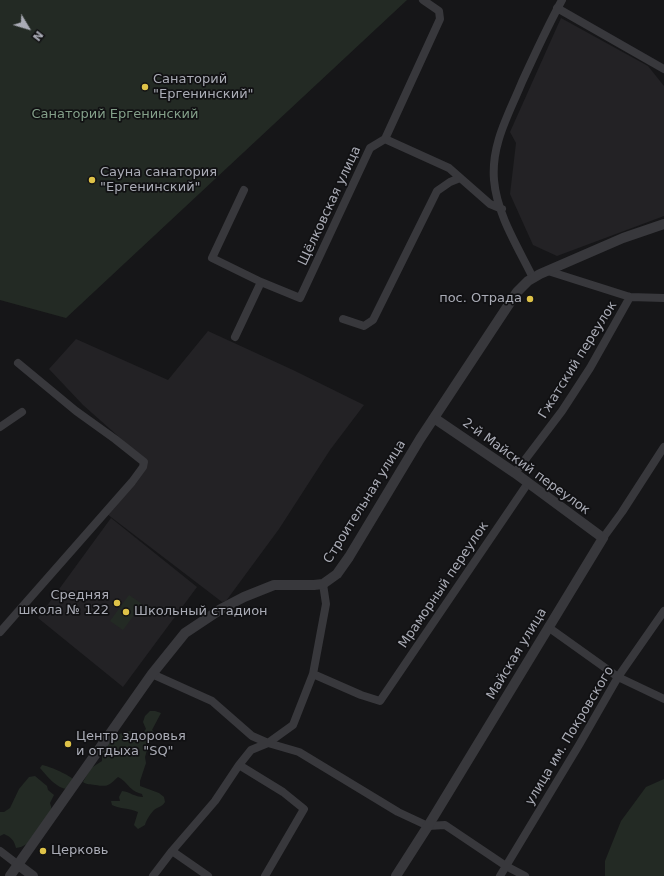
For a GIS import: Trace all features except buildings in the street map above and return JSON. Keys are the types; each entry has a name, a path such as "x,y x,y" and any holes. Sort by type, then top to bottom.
{"street":[{"path":"423,0 439,11 440,19 385,139 449,168 490,204 502,209"},
{"path":"533,278 514,242 502,209 494,181 494,160 498,137 544,33 562,0"},
{"path":"557,8 664,69"},
{"name":"Щёлковская улица","path":"261,282 300,298 370,148 385,139"},
{"path":"343,319 364,326 373,320 437,191 450,182 460,178"},
{"path":"235,337 261,282 212,258 244,190"},
{"name":"Строительная улица","path":"323,584 337,574 349,557 463,371 517,292 533,278 548,271 623,238 664,224"},
{"path":"548,271 630,297 664,298"},
{"name":"Гжатский переулок","path":"515,473 562,411 590,368 630,297"},
{"path":"0,632 94,523 132,482 143,467 144,462 76,411 18,363"},
{"path":"0,426 22,412"},
{"name":"2-й Майский переулок","path":"434,418 515,473 602,538"},
{"name":"Майская улица","path":"396,876 428,826 602,538 622,512 664,447"},
{"name":"Мраморный переулок","path":"313,674 361,695 380,701 528,483"},
{"path":"10,876 152,674 184,633 244,596 274,584 323,584 326,604 313,674 293,725 268,743 251,750 215,801 172,851 153,876"},
{"name":"улица им. Покровского","path":"500,876 508,866 618,677 663,617"},
{"path":"548,627 618,677 664,699"},
{"path":"152,674 212,701 252,736 268,743 299,752 398,812 428,826 445,825 525,876"},
{"path":"239,765 283,792 304,809 265,876"},
{"path":"0,851 33,876"},
{"path":"172,851 208,876"}],"shaded area":[{"path":"561,18 648,66 664,86 664,216 557,256 533,245 510,194 516,143 510,132"},
{"path":"208,331 364,405 330,450 279,529 226,601 222,602 107,514 145,460 83,405 49,369 76,339 168,380"},
{"name":"Средняя школа № 122","path":"111,518 197,587 123,687 38,618"}],"green space":[{"name":"Санаторий Ергенинский","path":"0,0 407,0 66,318 0,300"},
{"name":"Школьный стадион","path":"129,595 142,604 123,630 110,621"},
{"path":"150,711 161,713 152,730 155,733 145,757 146,763 140,781 140,786 159,793 164,797 165,802 153,812 145,825 138,829 134,825 138,812 112,805 111,801 120,801 119,797 122,791 143,797 142,794 131,789 118,777 110,784 105,786 86,784 83,782 91,768 102,761 103,754 110,741 121,733 128,731 142,734 146,729 143,722 145,716"},
{"path":"42,765 58,770 73,779 67,789 52,781 40,768"},
{"path":"35,776 47,786 48,790 54,795 50,803 52,810 27,844 16,848 10,838 4,834 0,836 0,812 4,812 10,808 19,789 29,777"},
{"path":"664,779 664,876 605,876 605,861 621,821 646,787"}],"place":[{"name":"Санаторий \"Ергенинский\"","path":"145,87"},
{"name":"Сауна санатория \"Ергенинский\"","path":"92,180"},
{"name":"пос. Отрада","path":"530,299"},
{"name":"Средняя школа № 122","path":"117,603"},
{"name":"Школьный стадион","path":"126,612"},
{"name":"Центр здоровья и отдыха \"SQ\"","path":"68,744"},
{"name":"Церковь","path":"43,851"}]}
